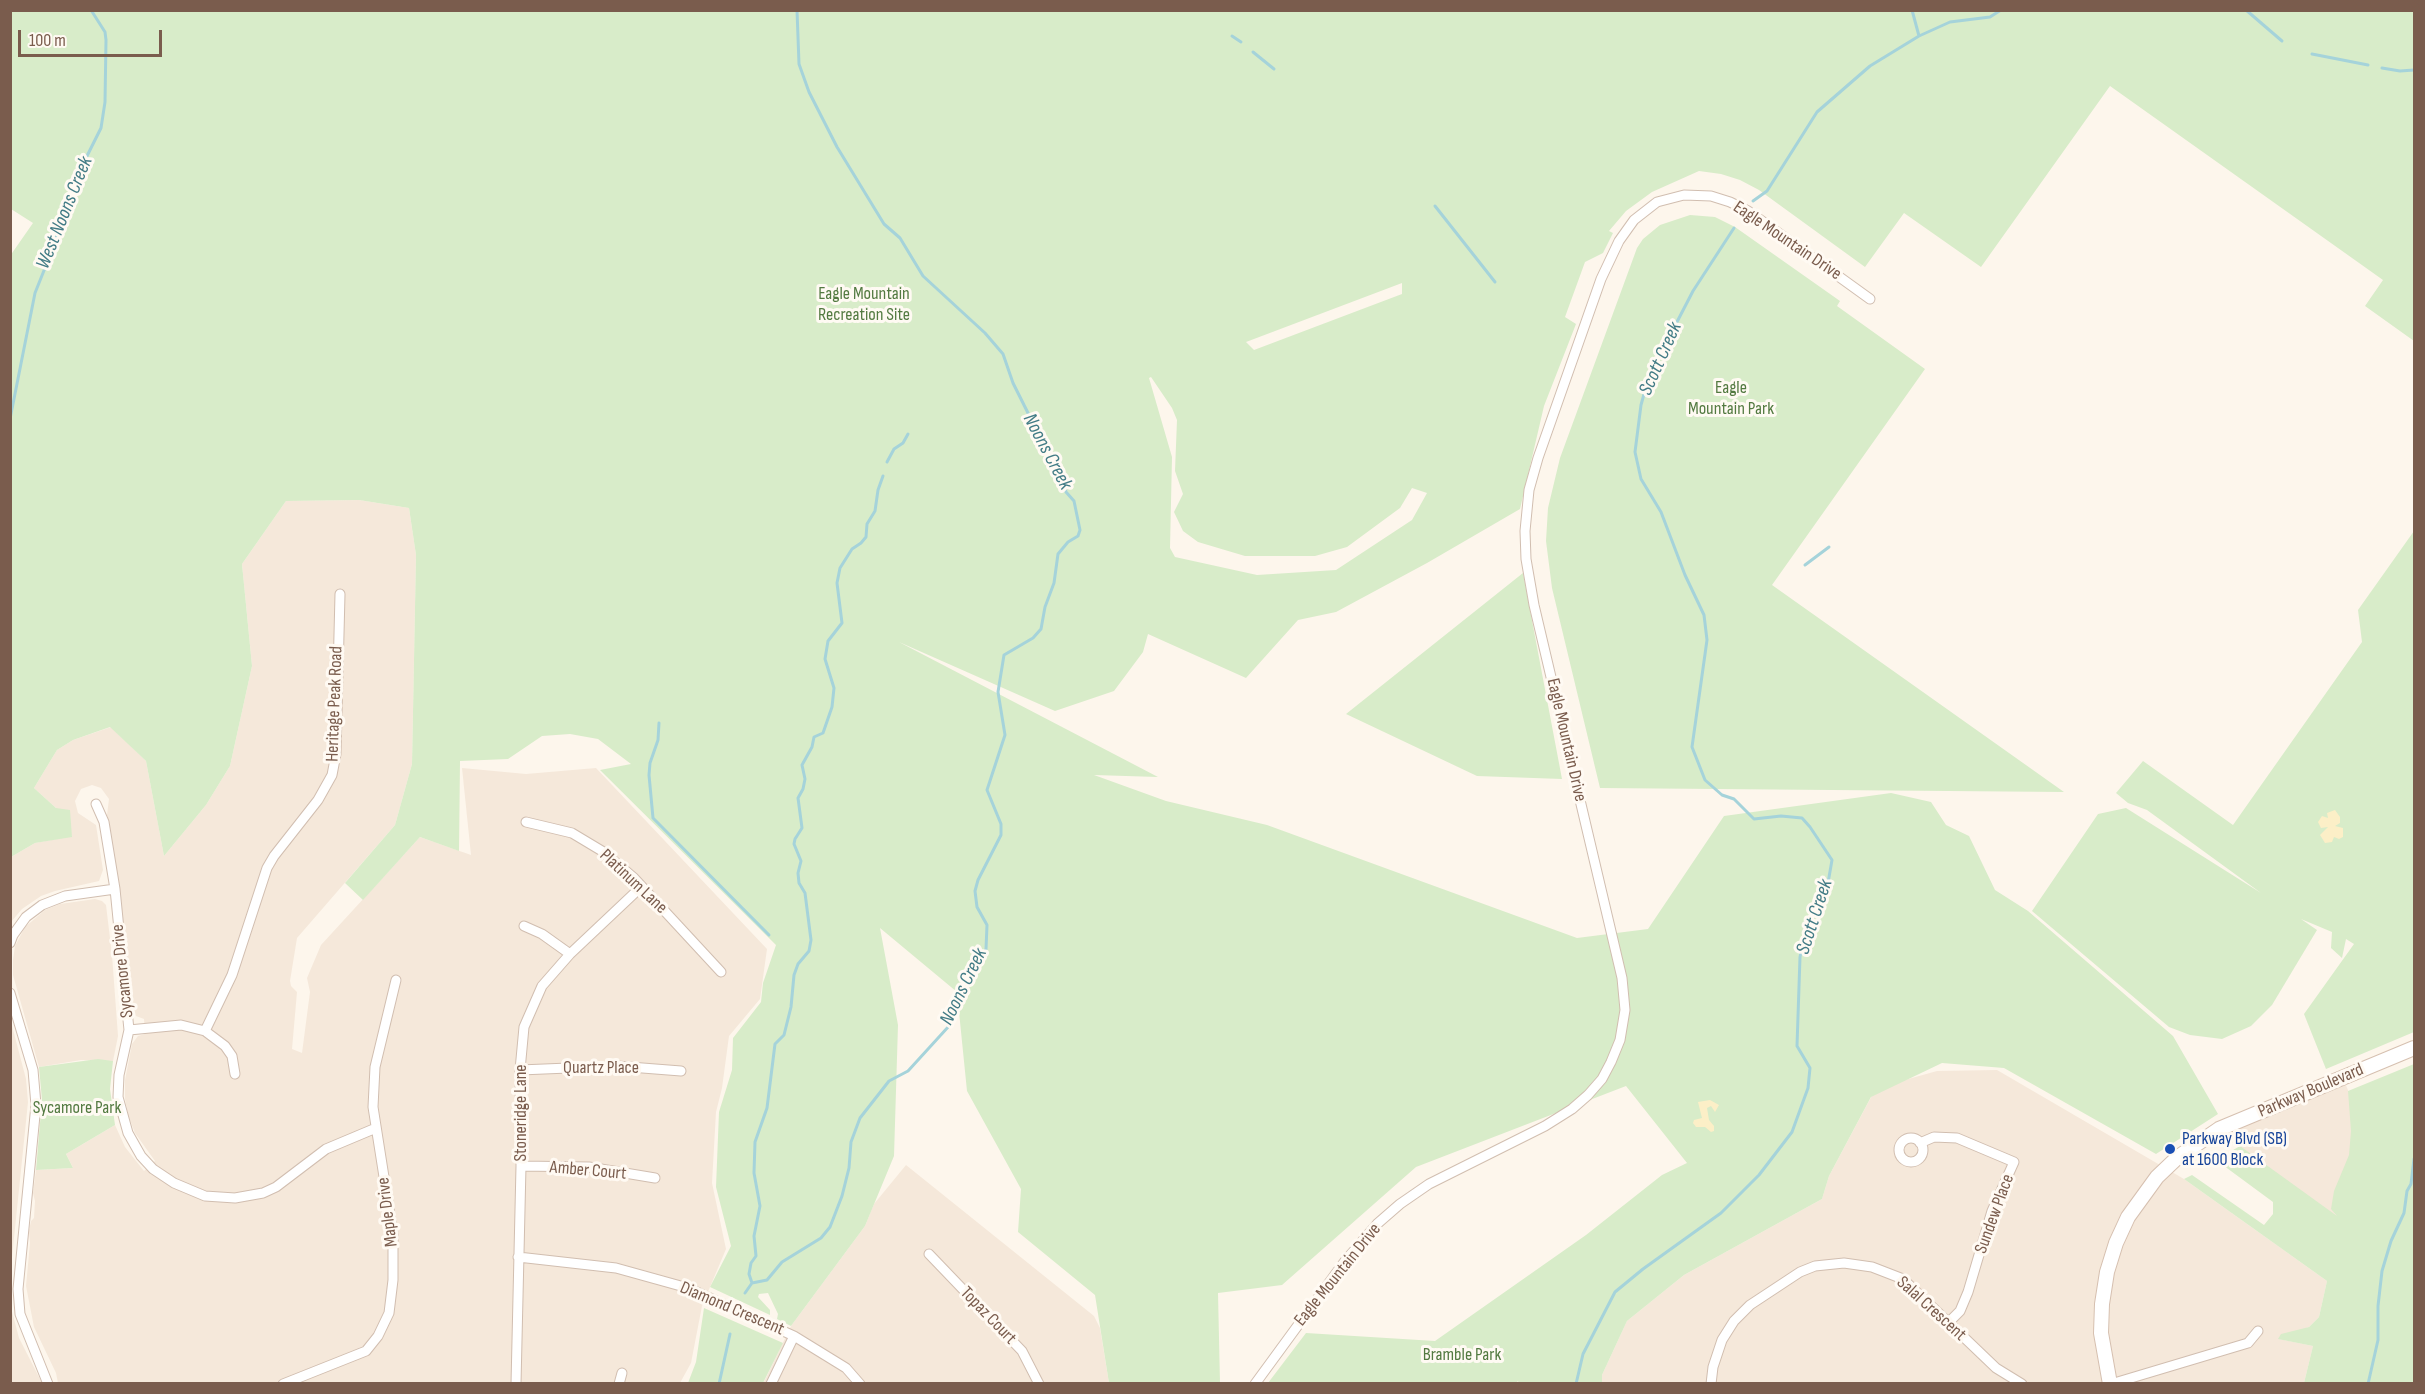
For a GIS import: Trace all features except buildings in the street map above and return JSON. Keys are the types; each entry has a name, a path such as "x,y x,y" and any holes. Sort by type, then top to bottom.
{"street":[{"name":"Eagle Mountain Drive","path":"1255,1383 1345,1261 1377,1224 1400,1204 1429,1184 1529,1134 1572,1109 1588,1095 1605,1074 1620,1040 1624,1010 1622,978 1534,606 1526,559 1525,531 1529,490 1538,458 1601,279 1618,241 1634,220 1658,202 1684,195 1711,196 1731,202 1748,211 1870,299"},
{"name":"Heritage Peak Road","path":"205,1031 227,988 267,868 318,800 332,775 336,754 340,594"},
{"name":"Sycamore Drive","path":"96,804 104,822 115,889 129,1030 118,1087 124,1121 133,1144 141,1156 153,1169 174,1184 205,1196 235,1198 263,1193 285,1182 326,1149 376,1128"},
{"name":"Platinum Lane","path":"526,822 572,833 602,851 641,887 721,972"},
{"name":"Stoneridge Lane","path":"516,1383 521,1166 520,1070 524,1027 542,986 570,954 641,887"},
{"path":"10,943 26,917 42,904 65,896 115,889"},
{"path":"524,926 542,934 570,954"},
{"name":"Maple Drive","path":"284,1383 366,1351 378,1336 389,1313 393,1280 393,1233 373,1107 375,1067 396,980"},
{"path":"10,993 33,1070 36,1105 18,1289 20,1314 48,1383"},
{"path":"129,1030 181,1025 205,1031 225,1046 232,1056 236,1074"},
{"name":"Parkway Boulevard","path":"2111,1383 2101,1333 2102,1304 2107,1272 2116,1243 2128,1217 2157,1177 2178,1157 2212,1133 2415,1048"},
{"name":"Quartz Place","path":"520,1070 617,1066 681,1071"},
{"name":"Sundew Place","path":"1920,1143 1934,1137 1957,1138 2014,1162 1992,1211 1964,1302 1956,1317 1948,1323"},
{"name":"Amber Court","path":"521,1166 589,1167 655,1178"},
{"name":"Topaz Court","path":"929,1254 1022,1351 1039,1383"},
{"name":"Diamond Crescent","path":"518,1257 616,1268 688,1288 794,1336 846,1368 860,1383"},
{"name":"Salal Crescent","path":"1711,1383 1718,1350 1734,1321 1750,1305 1800,1272 1815,1266 1844,1263 1863,1264 1884,1270 1910,1284 1996,1368 2022,1383"},
{"path":"2111,1383 2248,1343 2258,1331"},
{"path":"771,1383 794,1336"},
{"path":"619,1383 622,1373"}],"shaded area":[{"path":"359,500 409,508 416,555 412,764 395,825 297,938 290,981 291,986 297,992 292,1049 302,1053 310,992 307,978 321,945 420,837 471,855 462,768 526,774 596,768 767,949 760,999 729,1036 722,1088 716,1112 712,1183 726,1249 702,1306 691,1363 680,1383 58,1383 56,1373 34,1327 26,1286 29,1231 34,1218 33,1193 36,1170 73,1168 66,1154 115,1125 125,1147 144,1171 155,1161 135,1133 125,1099 125,1080 132,1044 138,1036 145,1034 144,1019 136,1016 131,1008 125,942 107,815 109,799 101,788 92,785 81,789 75,801 78,813 96,825 103,870 99,881 41,896 22,909 11,922 11,857 35,843 72,836 56,808 34,788 57,750 73,740 111,727 146,761 164,856 206,805 230,766 252,666 242,564 286,501"},
{"path":"95,899 106,905 112,955 118,1036 113,1061 81,1060 39,1067 13,975 15,946 25,927 45,910 60,904"},
{"path":"11,1022 26,1079 28,1102 11,1267"},
{"path":"1997,1070 2184,1179 2327,1281 2319,1317 2309,1327 2279,1339 2313,1346 2304,1383 1602,1384 1602,1375 1627,1321 1684,1275 1822,1199 1829,1176 1876,1088 1937,1071"},
{"path":"2343,1078 2359,1117 2346,1224 2231,1142 2219,1129"},
{"path":"906,1165 1094,1316 1100,1328 1109,1383 763,1384 791,1326 865,1226 874,1204"},
{"path":"10,1304 19,1338 42,1383 11,1383"}],"green space":[{"path":"10,11 2414,11 2414,341 2365,306 2383,280 2110,86 1981,267 1904,213 1865,267 1759,190 1740,180 1699,171 1652,192 1626,211 1609,231 1613,233 1603,253 1585,262 1565,317 1576,324 1544,406 1520,509 1336,612 1298,620 1246,678 1148,634 1143,652 1114,691 1055,711 899,642 1158,777 1094,775 1166,801 1267,825 1577,938 1648,929 1724,816 1891,793 1931,802 1946,825 1969,836 1995,890 2028,911 2173,1036 2218,1114 2156,1154 2004,1068 1942,1063 1871,1097 1829,1176 1822,1199 1684,1275 1627,1321 1602,1375 1602,1383 1519,1384 1518,1381 1515,1384 1268,1383 1306,1333 1435,1341 1586,1235 1662,1175 1687,1163 1626,1086 1416,1167 1282,1285 1218,1293 1220,1383 1109,1383 1095,1295 1018,1232 1021,1189 967,1091 957,992 880,928 898,1025 894,1156 865,1226 791,1326 777,1319 778,1314 768,1293 759,1294 758,1297 770,1310 770,1315 710,1287 731,1246 716,1187 719,1112 732,1070 733,1038 761,1002 763,983 776,945 600,770 631,764 598,739 570,734 542,736 508,759 460,761 459,851 420,837 363,900 345,883 395,825 412,764 416,555 409,508 359,500 286,501 242,564 252,666 230,766 206,805 164,856 146,761 110,727 73,740 57,750 34,788 56,808 70,810 72,837 35,843 11,857 10,256 33,223 11,209","holes":["1402,283 1402,294 1254,350 1246,342","1151,377 1172,408 1177,420 1175,471 1183,494 1174,512 1183,531 1198,542 1245,556 1315,556 1347,547 1400,508 1412,488 1427,493 1412,520 1336,570 1257,575 1175,557 1170,548 1172,457 1149,378"]},
{"name":"Eagle Mountain Park","path":"1690,215 1715,217 1735,227 1840,301 1837,306 1925,369 1772,585 2064,792 1600,788 1552,588 1546,541 1548,508 1560,458 1637,248 1643,239 1660,225"},
{"path":"2414,531 2414,1032 2326,1069 2304,1014 2354,944 2346,939 2342,958 2331,948 2332,932 2301,919 2317,930 2272,1005 2251,1026 2222,1039 2190,1035 2169,1027 2032,911 2098,814 2126,808 2261,893 2147,810 2128,803 2116,793 2143,761 2233,825 2362,642 2358,610"},
{"path":"1523,573 1562,779 1477,776 1346,714"},
{"name":"Sycamore Park","path":"98,1059 113,1061 110,1089 115,1125 66,1154 73,1168 36,1170 42,1100 39,1067"},
{"path":"2414,1064 2414,1383 2304,1383 2313,1346 2278,1339 2281,1334 2309,1327 2319,1317 2327,1281 2184,1179 2192,1175 2264,1225 2273,1214 2273,1202 2216,1160 2240,1146 2337,1216 2331,1209 2334,1191 2349,1155 2351,1131 2348,1091"},
{"path":"704,1308 783,1343 763,1383 688,1383 696,1362"}],"sand":[{"path":"2335,810 2340,817 2340,823 2335,826 2343,828 2343,837 2339,839 2334,837 2332,842 2325,843 2320,835 2328,827 2321,828 2318,822 2322,816 2328,818 2327,813"},
{"path":"1710,1100 1719,1105 1715,1112 1711,1106 1707,1108 1709,1120 1714,1126 1714,1131 1711,1132 1705,1127 1696,1127 1693,1123 1694,1120 1702,1118 1698,1102"}],"waterway":[{"name":"West Noons Creek","path":"10,419 35,293 73,184 101,128 105,102 106,40 105,32 91,10"},
{"name":"Noons Creek","path":"745,1293 752,1283 767,1280 782,1262 821,1238 830,1227 842,1196 849,1168 851,1142 860,1118 889,1081 908,1071 949,1026 986,949 987,925 977,907 975,891 978,880 1001,835 1001,824 987,790 1005,735 998,692 1004,655 1033,638 1041,629 1045,607 1054,583 1058,554 1068,542 1078,536 1080,530 1074,501 1066,492 1061,470 1039,445 1003,354 985,333 923,276 900,238 884,224 837,147 809,92 799,64 797,10"},
{"path":"1912,10 1919,36"},
{"name":"Scott Creek","path":"1753,201 1767,191 1817,112 1870,66 1919,36 1950,22 1990,17 2001,10"},
{"path":"2246,10 2282,41"},
{"path":"1232,36 1241,42"},
{"path":"1253,52 1274,69"},
{"path":"2312,54 2368,65"},
{"path":"2382,68 2400,71 2414,70"},
{"path":"1435,206 1495,282"},
{"name":"Scott Creek","path":"1576,1384 1583,1354 1615,1292 1721,1213 1759,1175 1792,1132 1808,1088 1810,1068 1797,1046 1800,957 1806,932 1828,883 1832,860 1802,818 1781,816 1754,819 1734,799 1722,795 1705,780 1692,747 1707,640 1704,615 1685,575 1661,512 1641,479 1635,452 1641,405 1649,376 1693,291 1734,228"},
{"path":"887,462 894,449 903,443 908,434"},
{"path":"752,1283 749,1274 751,1263 756,1256 754,1236 760,1206 754,1173 755,1142 767,1108 775,1044 784,1035 791,1007 794,975 798,964 809,951 811,940 805,893 799,883 798,873 801,861 794,844 802,828 798,798 805,779 802,765 812,747 814,737 823,733 832,707 834,688 825,659 828,641 842,623 837,583 840,568 852,549 866,537 867,524 875,511 883,476"},
{"path":"1805,565 1829,547"},
{"path":"659,723 658,740 650,763 649,775 653,818 769,935"},
{"path":"2368,1384 2378,1340 2378,1306 2382,1271 2391,1241 2404,1213 2414,1159"},
{"name":"Noons Creek","path":"719,1384 730,1334"}],"place":[{"name":"Parkway Blvd (SB) at 1600 Block","path":"2170,1149"}],"park label":[{"name":"Eagle Mountain Recreation Site","path":"864,304"},
{"name":"Bramble Park","path":"1462,1355"}]}
